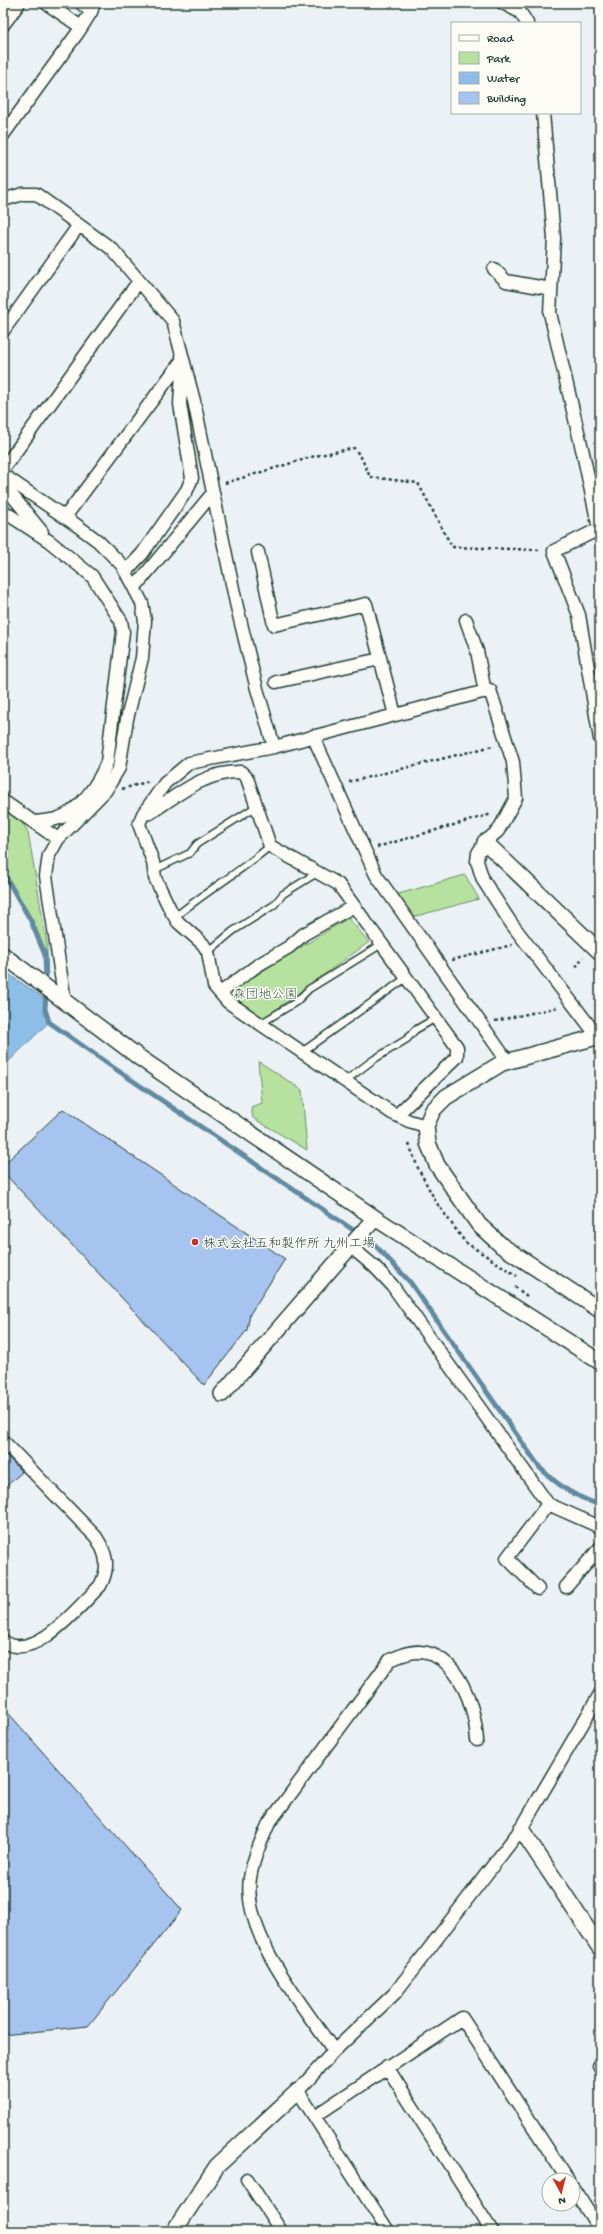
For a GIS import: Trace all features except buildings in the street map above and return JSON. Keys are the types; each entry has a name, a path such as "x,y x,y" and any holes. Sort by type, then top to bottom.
{"street":[{"path":"3,25 18,5 16,3"},
{"path":"46,3 81,27"},
{"path":"3,135 93,8 81,3"},
{"path":"503,3 520,12 526,22"},
{"path":"543,114 553,210 554,238 550,313 594,478 599,529 554,551 579,615 600,739"},
{"path":"3,200 23,194 36,194 112,249 173,321 183,359 253,673 274,747"},
{"path":"3,331 79,225"},
{"path":"494,269 506,281 551,289"},
{"path":"3,469 139,281"},
{"path":"65,517 183,359"},
{"path":"126,571 142,554 187,490 192,478 180,404 183,359"},
{"path":"3,475 98,541 126,571 142,603 145,621 142,658 127,719 119,768 106,790 58,839 49,855 46,876 61,998"},
{"path":"3,481 6,488 49,541"},
{"path":"135,587 212,490"},
{"path":"3,511 49,541 92,576 121,621 123,632 107,762 102,775 83,800 67,814 56,819 34,822"},
{"path":"258,552 274,625 366,604 395,715"},
{"path":"466,620 477,651 485,692"},
{"path":"276,682 380,659"},
{"path":"426,1126 397,1115 228,1002 214,986 208,952 203,944 178,922 155,878 154,870 139,824 143,814 166,783 189,763 274,747 490,690 513,762 516,798 498,831 485,842 478,853 477,861 483,880 525,941 599,1036 508,1062 446,1097 433,1110 426,1126 428,1143 437,1165 479,1225 502,1246 600,1310"},
{"path":"313,736 363,850 376,875 508,1062"},
{"path":"143,814 150,813 196,783 228,771 242,772 247,778 270,846 338,884 457,1047 457,1058 397,1115"},
{"path":"3,801 58,839"},
{"path":"485,842 600,952"},
{"path":"220,993 258,965 289,947 304,934 354,906"},
{"path":"3,955 140,1058 375,1218 600,1362"},
{"path":"222,1394 375,1218"},
{"path":"351,1247 375,1267 392,1285 548,1504 600,1526"},
{"path":"3,1441 96,1537 104,1549 107,1563 106,1574 100,1586 45,1638 24,1646 13,1646 3,1641"},
{"path":"538,1589 506,1558 548,1504"},
{"path":"566,1587 600,1548"},
{"path":"334,2051 266,1951 257,1931 250,1903 250,1879 255,1854 269,1823 390,1660 404,1654 419,1652 434,1656 455,1673 466,1692 476,1720 477,1740"},
{"path":"174,2231 217,2166 298,2091 334,2051 395,1993 521,1829 600,1694"},
{"path":"521,1829 600,1948"},
{"path":"315,2116 462,2018 563,2172"},
{"path":"387,2067 492,2231"},
{"path":"298,2091 388,2231"},
{"path":"247,2179 281,2231"},
{"path":"581,2200 600,2230"}],"lane":[{"path":"154,870 190,853 197,844 257,806"},
{"path":"175,917 202,894 246,867 270,846"},
{"path":"208,952 233,931 274,905 283,894 318,873"},
{"path":"260,1024 296,1002 309,988 382,944"},
{"path":"302,1052 406,978"},
{"path":"346,1081 373,1060 407,1039 415,1030 436,1018"}],"path":[{"path":"212,490 315,456 354,448 361,457 370,477 418,483 452,547 510,547 554,551"},
{"path":"335,785 507,742"},
{"path":"106,790 124,789 151,781"},
{"path":"363,850 510,809"},
{"path":"438,963 525,941"},
{"path":"481,1024 573,1004"},
{"path":"513,1286 529,1298"}],"green space":[{"path":"3,807 20,819 28,832 47,944 47,965 19,897 3,873"},
{"path":"465,875 479,899 413,917 395,895"},
{"name":"森団地公園","path":"348,918 369,942 260,1021 233,1002 235,988"},
{"path":"258,1061 302,1090 307,1150 253,1118 251,1107 262,1103"}],"water":[{"path":"3,970 46,1000 44,1010 49,1022 3,1067"}],"waterway":[{"path":"3,872 31,921 45,954 46,983"},
{"path":"46,991 45,1009 49,1022 111,1066 374,1244 410,1282 540,1468 554,1481 568,1490 582,1498 600,1505"}],"place":[{"name":"株式会社五和製作所 九州工場","path":"195,1242"}]}
